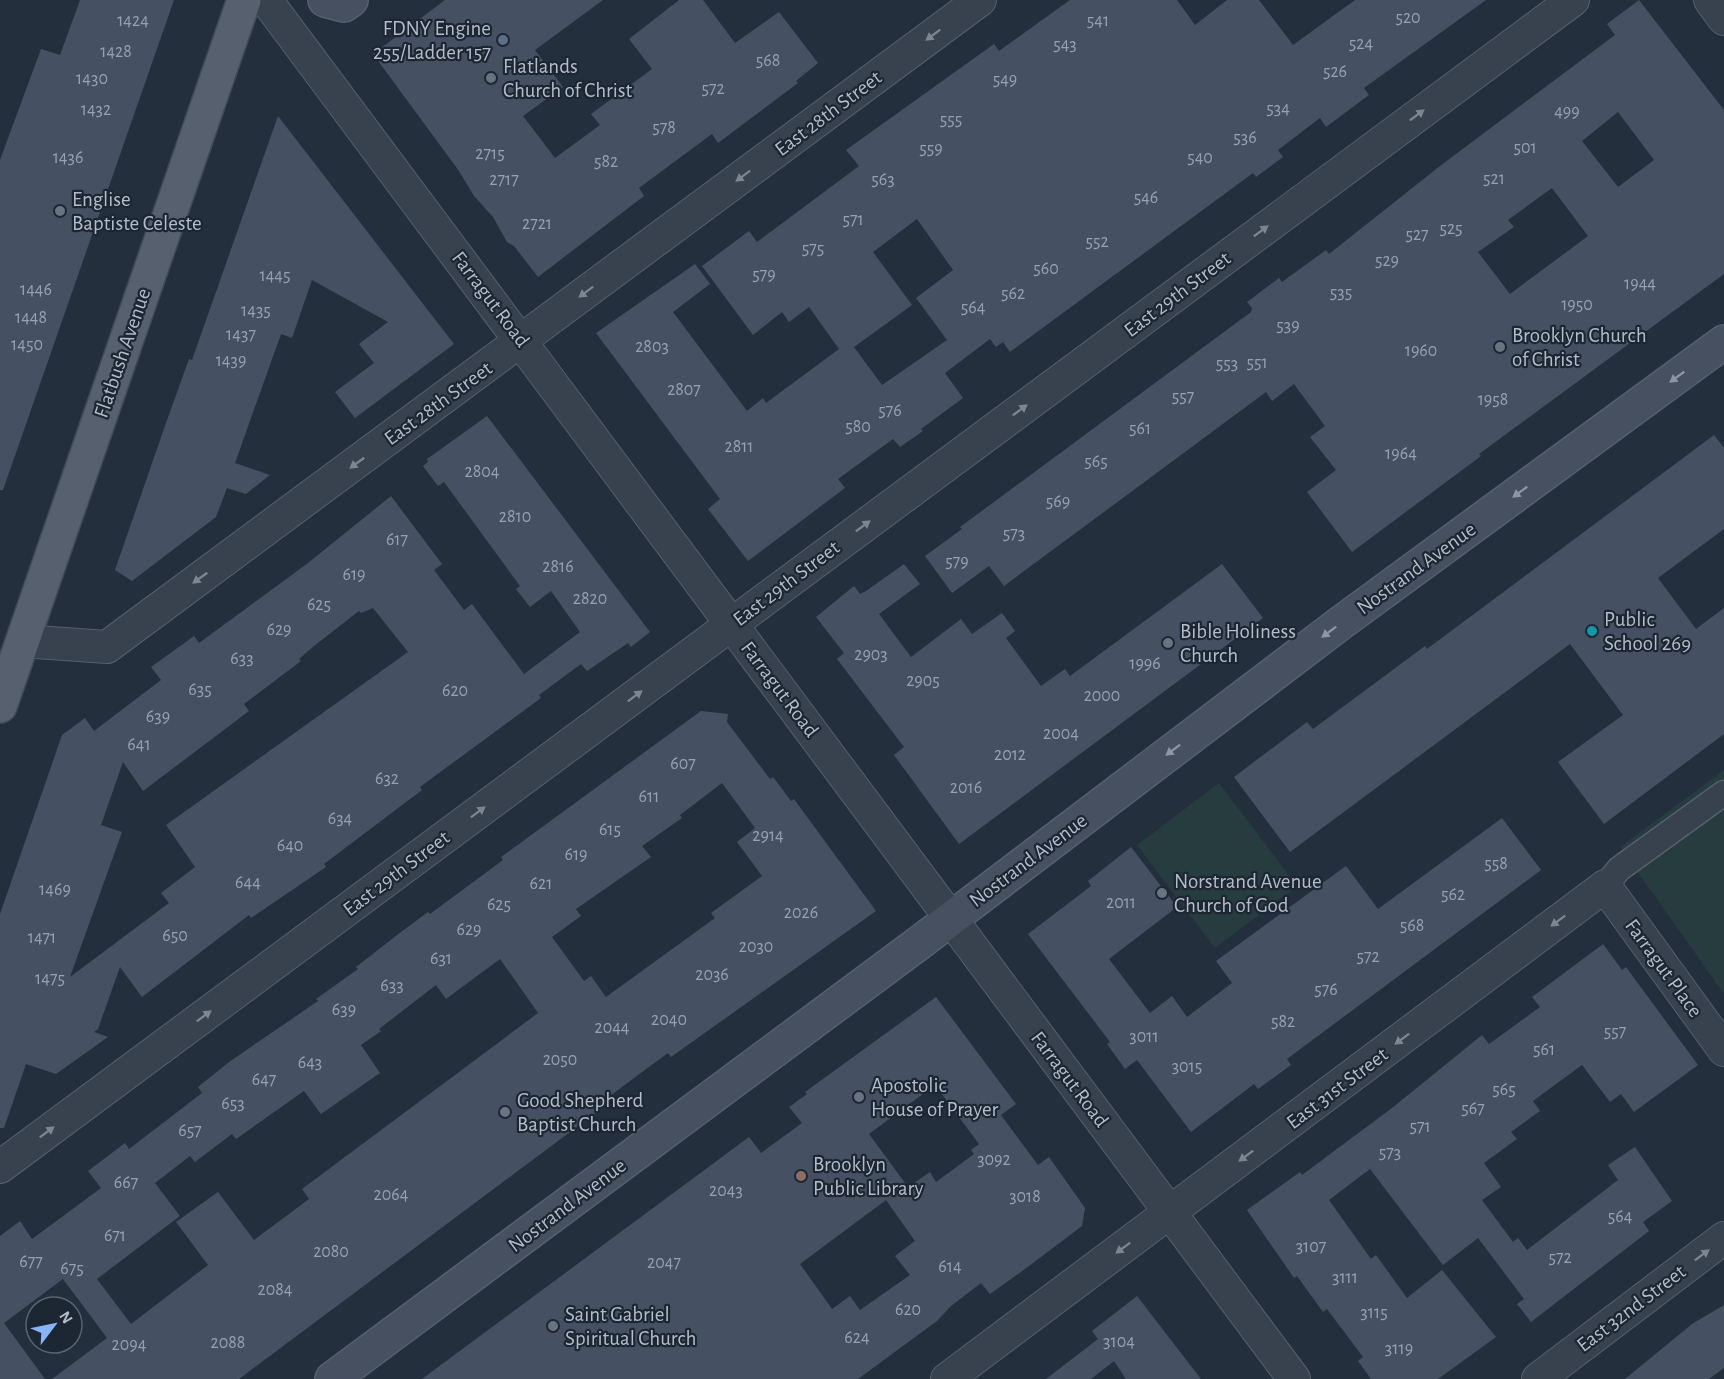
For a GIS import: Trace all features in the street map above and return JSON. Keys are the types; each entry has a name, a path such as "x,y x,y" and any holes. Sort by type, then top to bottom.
{"main road":[{"name":"Flatbush Avenue","path":"0,706 244,0"},
{"path":"325,0 344,5 351,0"},
{"name":"Nostrand Avenue","path":"332,1379 951,919 1333,629 1724,342"}],"street":[{"name":"Farragut Road","path":"266,0 522,340 1294,1379"},
{"name":"East 28th Street","path":"22,641 107,647 980,0"},
{"name":"East 29th Street","path":"0,1167 1573,0"},
{"path":"1710,0 1724,19"},
{"name":"East 31st Street","path":"947,1379 1605,886 1619,869 1724,793"},
{"name":"Farragut Place","path":"1605,886 1724,1050"},
{"name":"East 32nd Street","path":"1538,1379 1724,1238"}],"green space":[{"path":"1724,770 1724,994 1620,847"},
{"path":"1219,783 1297,886 1215,948 1137,845"}],"building":[{"path":"80,0 174,0 3,490 0,490 0,160 41,49 60,55"},
{"path":"445,0 603,0 535,50 563,87 523,116 555,158 600,125 591,114 652,69 629,39 679,0 703,0 735,43 779,12 818,63 796,81 798,83 718,143 712,134 639,188 644,196 538,277 514,246 507,242 493,217 474,196 459,171 373,54"},
{"path":"1070,0 1177,0 1195,25 1227,0 1259,0 1293,45 1355,0 1486,0 1364,88 1369,95 1326,127 1320,118 1278,150 1283,157 1256,177 1253,173 1010,352 1003,342 996,347 990,339 945,373 963,398 900,447 893,439 838,479 845,488 748,561 708,509 720,499 596,333 695,264 710,284 673,312 747,411 763,398 766,403 839,349 809,307 789,322 782,312 753,335 702,266 749,231 757,242 859,166 846,150 994,44 999,51","holes":["917,219 953,270 916,298 947,340 882,385 854,347 912,305 873,252"]},
{"path":"1639,0 1724,110 1724,274 1479,454 1481,456 1352,552 1307,492 1336,470 1310,437 1325,426 1294,384 1272,401 1266,392 1004,586 989,566 952,593 925,556 962,529 960,527 1251,312 1252,308 1247,302 1279,278 1282,282 1326,250 1329,254 1440,166 1615,35 1607,24","holes":["1618,112 1654,160 1618,187 1582,141","1552,188 1588,236 1510,294 1478,252 1514,227 1508,220"]},
{"path":"278,116 454,344 355,418 335,392 374,363 359,344 388,322 312,280 292,338 281,334 235,463 270,475 246,494 227,488 216,517 132,581 115,570"},
{"path":"487,416 650,632 631,647 628,643 587,671 581,664 539,695 541,698 420,787 422,790 324,864 326,867 251,918 249,915 142,997 120,967 98,1029 94,1032 108,1037 56,1074 26,1064 4,1128 0,1128 0,914 62,735 85,718 94,731 161,680 151,667 194,636 199,643 308,563 391,496 442,564 434,570 464,610 472,604 524,674 580,632 551,591 530,607 516,589 520,586 444,482 438,486 423,466 428,462 427,459","holes":["373,608 408,652 166,825 195,867 161,893 169,903 70,977 122,832 101,825 123,762 143,791 249,711 244,704 301,661 299,659 314,646 359,611 361,613"]},
{"name":"Public School 269","path":"1714,435 1724,448 1724,529 1658,578 1696,629 1724,608 1724,734 1604,824 1558,762 1623,715 1570,644 1290,852 1234,777 1307,722 1313,729 1425,646 1427,649"},
{"path":"904,564 920,584 879,614 911,657 961,619 972,634 1002,613 1015,631 1006,638 1041,686 1065,669 1070,676 1222,564 1263,618 959,844 894,755 904,747 837,659 844,653 816,617 854,586 860,594"},
{"path":"701,711 728,714 727,722 770,779 773,777 791,801 794,799 876,911 671,1057 668,1053 606,1099 609,1103 239,1379 52,1379 107,1338 84,1307 84,1295 75,1295 63,1279 42,1295 24,1295 24,1308 4,1323 24,1350 24,1355 27,1355 45,1379 0,1379 0,1236 20,1221 32,1239 101,1188 88,1171 125,1143 129,1149 202,1093 198,1087 229,1062 318,1001 316,999 358,969 356,967 401,932 428,912 430,914 503,860 501,857","holes":["722,783 755,828 737,842 762,876 711,913 715,918 606,997 591,976 584,981 552,937 581,916 576,909 651,857 642,846 682,818 680,815","500,959 538,1013 302,1189 309,1199 254,1240 218,1192 176,1222 208,1265 131,1324 97,1279 180,1216 155,1183 190,1156 195,1162 232,1134 236,1139 304,1091 321,1114 380,1073 361,1045 436,985 446,999"]},
{"path":"1502,818 1541,870 1287,1059 1291,1065 1258,1089 1254,1084 1191,1132 1137,1060 1125,1069 1107,1044 1110,1042 1028,934 1091,886 1088,881 1131,847 1177,907 1109,959 1150,1013 1172,996 1187,1017 1232,983 1216,961 1346,866 1378,909"},
{"path":"1603,944 1622,970 1626,967 1698,1065 1634,1112 1621,1094 1610,1102 1582,1065 1533,1101 1540,1111 1511,1132 1517,1139 1484,1163 1501,1187 1482,1200 1513,1242 1518,1238 1527,1250 1618,1180 1608,1165 1635,1147 1672,1201 1643,1222 1649,1231 1531,1322 1517,1304 1524,1299 1478,1238 1443,1265 1370,1169 1329,1200 1371,1259 1376,1255 1407,1298 1442,1270 1496,1337 1438,1379 1371,1379 1358,1361 1363,1357 1327,1309 1323,1312 1297,1276 1294,1278 1247,1210 1300,1172 1302,1175 1392,1108 1482,1035 1489,1044 1540,1007 1532,997"},
{"path":"936,997 1016,1104 1001,1115 1038,1165 1049,1157 1085,1208 1082,1226 990,1294 981,1283 951,1306 937,1321 858,1379 422,1379 749,1137 761,1153 802,1123 789,1107 807,1094 805,1092","holes":["935,1085 979,1144 971,1150 974,1154 936,1182 930,1172 908,1187 869,1134","886,1200 915,1241 895,1256 910,1275 860,1310 850,1296 832,1309 800,1264"]},
{"path":"1137,1296 1201,1379 1126,1379 1114,1361 1091,1379 1046,1379 1098,1339 1092,1331"},
{"path":"1724,1305 1724,1368 1709,1379 1625,1379 1692,1324"}],"place":[{"name":"FDNY Engine 255/Ladder 157","path":"503,40"},
{"name":"Flatlands Church of Christ","path":"491,78"},
{"name":"Englise Baptiste Celeste","path":"60,211"},
{"name":"Brooklyn Church of Christ","path":"1500,347"},
{"name":"Public School 269","path":"1592,631"},
{"name":"Bible Holiness Church","path":"1168,643"},
{"name":"Norstrand Avenue Church of God","path":"1162,893"},
{"name":"Apostolic House of Prayer","path":"859,1097"},
{"name":"Good Shepherd Baptist Church","path":"505,1112"},
{"name":"Brooklyn Public Library","path":"801,1176"},
{"name":"Saint Gabriel Spiritual Church","path":"553,1326"}]}
